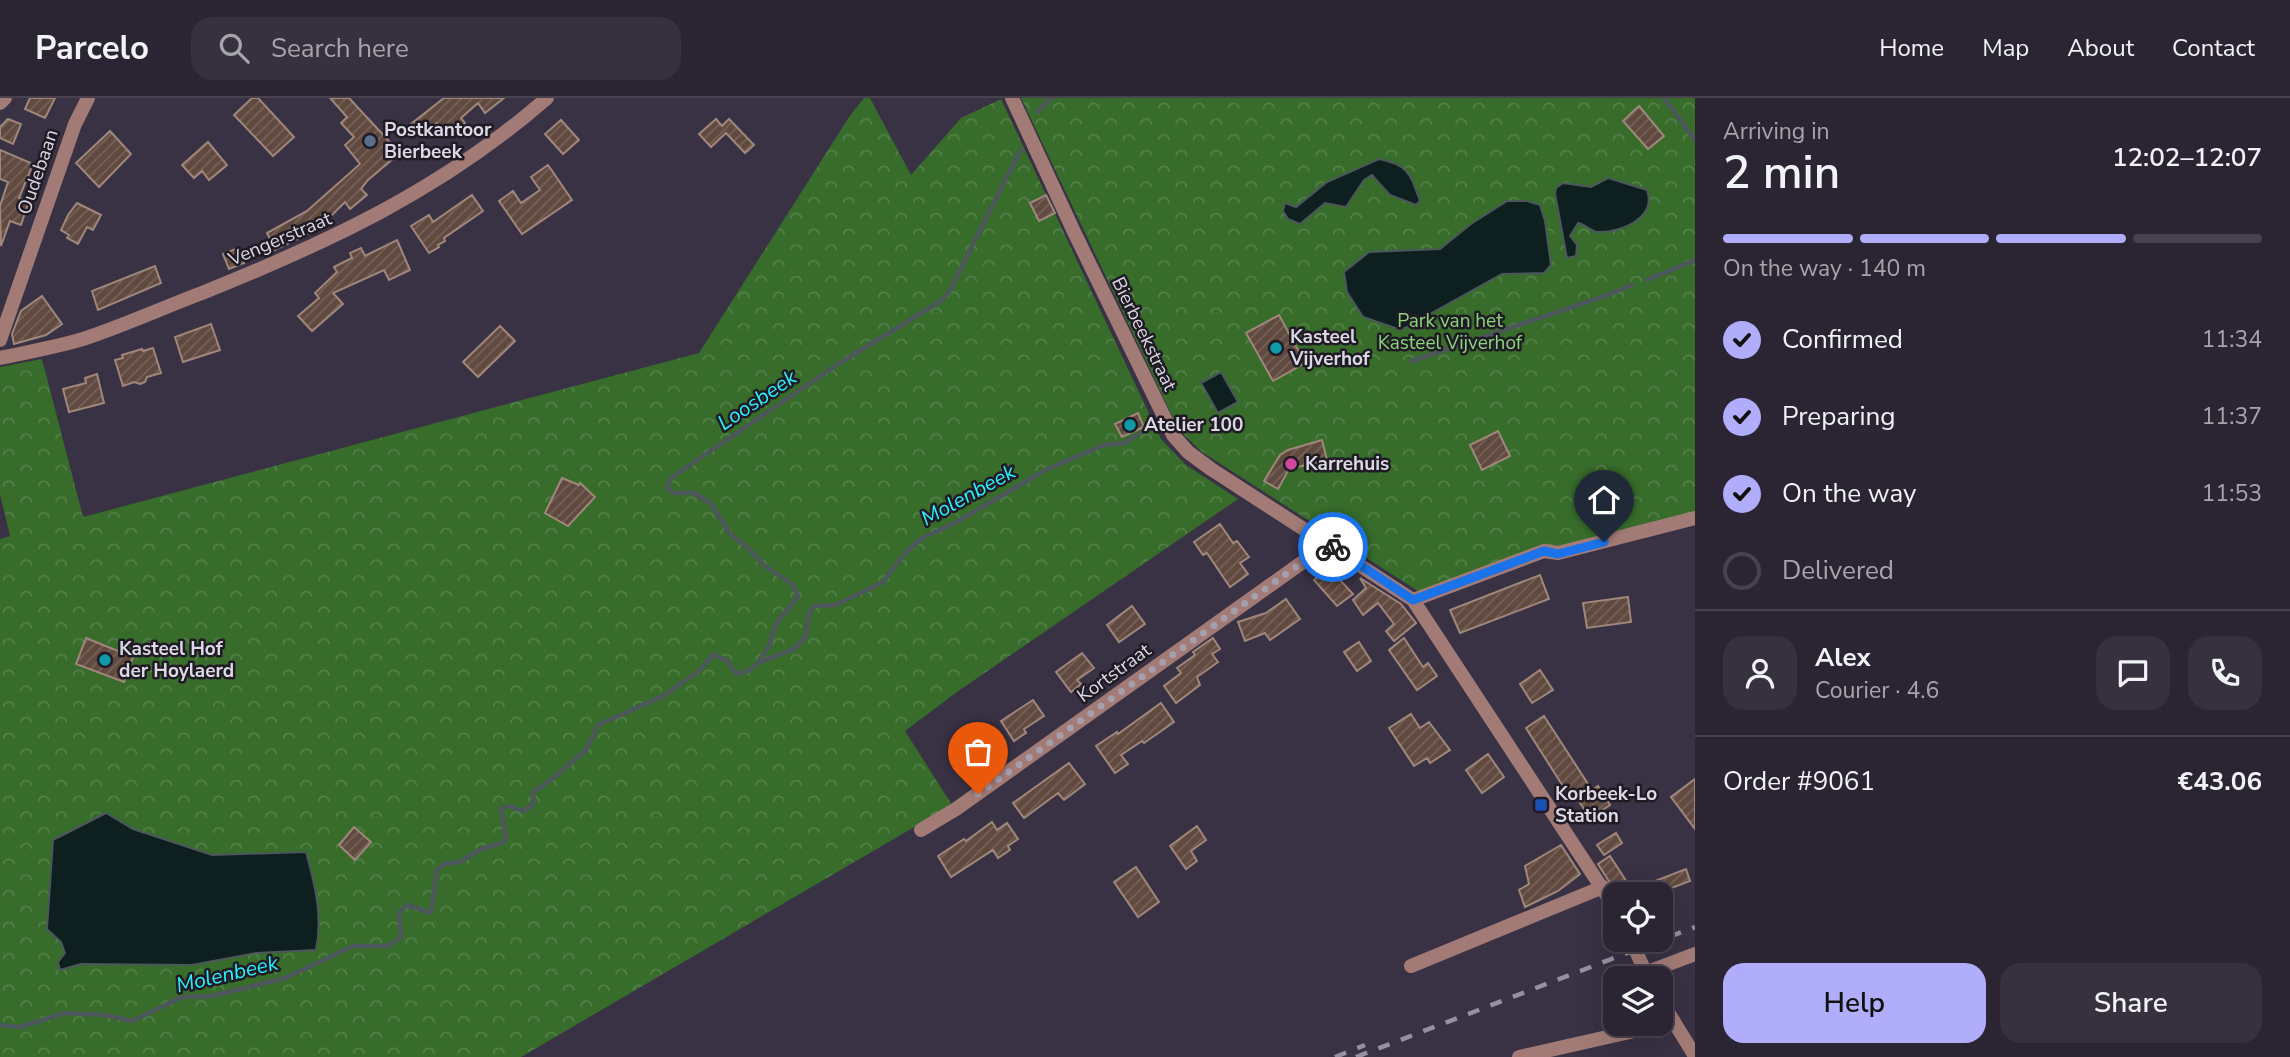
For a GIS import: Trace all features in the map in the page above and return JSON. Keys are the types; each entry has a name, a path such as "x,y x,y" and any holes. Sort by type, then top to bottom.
{"street":[{"path":"0,103 5,98"},
{"name":"Oudebaan","path":"0,340 75,124 88,98"},
{"name":"Vengerstraat","path":"0,358 56,346 105,331 323,243 437,180 515,125 547,98"},
{"name":"Bierbeekstraat","path":"1012,98 1173,435 1188,452 1211,469 1413,600 1603,887"},
{"path":"1413,600 1544,551 1558,554 1695,519"},
{"name":"Kortstraat","path":"921,830 967,802 1328,544"},
{"path":"1411,966 1603,887"},
{"path":"1667,966 1695,954"},
{"path":"1519,1057 1674,1023 1695,1056"}],"green space":[{"path":"864,98 870,98 911,175 961,118 1001,99 1161,439 1186,465 1238,499 957,692 905,731 952,805 521,1057 0,1057 0,539 10,536 0,494 0,367 42,359 83,517 699,353 849,117"},
{"name":"Park van het Kasteel Vijverhof","path":"1021,98 1695,98 1695,512 1421,593 1202,452 1185,436 1174,420"}],"shaded area":[{"path":"1379,159 1397,164 1407,172 1420,201 1416,205 1390,195 1372,175 1364,180 1346,207 1325,203 1300,224 1288,219 1283,211 1285,203 1296,207 1327,182"},
{"path":"1608,178 1647,190 1647,209 1635,222 1616,230 1597,232 1578,223 1570,236 1577,245 1576,256 1567,258 1556,188 1563,183 1591,187"},
{"path":"1507,201 1527,201 1540,205 1551,265 1544,273 1502,274 1401,330 1363,317 1347,292 1344,272 1369,252 1440,249 1471,224"},
{"path":"1221,372 1238,402 1218,413 1201,383"},
{"path":"106,813 133,829 212,855 306,852 318,913 316,950 256,953 192,965 81,964 60,970 58,962 65,953 61,942 47,929 53,840"}],"building":[{"path":"30,98 55,98 45,118 25,109"},
{"path":"252,98 258,98 294,137 273,156 234,115"},
{"path":"330,98 349,98 400,153 368,180 361,189 367,195 350,209 345,202 318,229 275,250 267,233 307,211 360,164 345,145 354,137 341,123 347,117"},
{"path":"444,98 504,98 485,113 478,103 461,118 465,123 448,136 437,123 421,136 411,124"},
{"path":"1639,106 1664,136 1648,149 1623,121"},
{"path":"8,119 21,124 13,144 0,138 0,127"},
{"path":"716,119 722,126 729,119 754,145 745,153 726,133 711,147 699,134"},
{"path":"561,120 579,140 563,154 545,134"},
{"path":"110,131 131,154 99,187 76,163"},
{"path":"208,142 227,165 209,180 202,171 194,178 182,165"},
{"path":"0,150 33,164 19,198 29,201 21,225 10,221 1,246 0,206 8,182 0,179"},
{"path":"548,165 572,200 522,234 499,201 513,191 521,203 540,190 531,177"},
{"path":"472,195 483,211 444,238 445,241 438,245 439,247 429,253 411,226 429,215 433,222"},
{"path":"1046,195 1055,213 1039,221 1030,203"},
{"path":"77,203 101,215 93,230 87,227 78,244 67,238 69,235 61,230"},
{"path":"397,240 410,270 389,280 384,270 333,293 343,304 312,331 298,316 319,298 315,293 337,272 334,267 352,258 350,253 361,248 365,256"},
{"path":"238,248 244,263 229,269 223,254"},
{"path":"155,266 161,283 98,310 92,291"},
{"path":"42,296 62,324 46,335 14,344 12,334 21,311"},
{"name":"Kasteel Vijverhof","path":"1279,315 1305,363 1273,381 1246,333"},
{"path":"211,324 220,350 183,362 175,337"},
{"path":"500,326 515,341 478,377 463,362"},
{"path":"153,348 161,373 147,377 145,382 140,384 134,382 123,386 115,360 123,358 122,355"},
{"path":"97,374 104,403 69,412 63,389 86,383 85,378"},
{"name":"Atelier 100","path":"1138,413 1144,427 1122,437 1115,424"},
{"path":"1498,431 1510,456 1482,470 1470,445"},
{"name":"Karrehuis","path":"1322,440 1327,460 1289,469 1278,489 1264,481 1280,455"},
{"path":"562,478 579,485 580,483 595,497 568,526 545,513"},
{"path":"1220,524 1233,543 1237,541 1249,557 1240,563 1248,574 1230,587 1207,553 1203,555 1194,542"},
{"path":"1328,567 1353,594 1337,606 1314,580"},
{"path":"1540,575 1549,599 1460,633 1450,610"},
{"path":"1360,578 1401,604 1416,623 1394,641 1386,631 1394,624 1378,603 1363,615 1353,600 1366,588"},
{"path":"1628,597 1631,622 1587,628 1583,603"},
{"path":"1286,599 1300,619 1270,640 1265,633 1245,641 1238,622 1266,613"},
{"path":"1132,606 1145,624 1119,642 1107,625"},
{"name":"Kasteel Hof der Hoylaerd","path":"86,638 133,657 124,682 76,664"},
{"path":"1213,638 1220,649 1212,654 1218,662 1197,677 1200,685 1176,703 1164,686 1181,673 1177,668 1195,655 1193,652"},
{"path":"1404,638 1423,667 1428,663 1437,676 1417,690 1389,650"},
{"path":"1359,642 1371,661 1357,671 1344,652"},
{"path":"1082,653 1094,668 1077,680 1081,684 1071,692 1056,672"},
{"path":"1540,670 1553,690 1532,703 1520,684"},
{"path":"1033,700 1044,716 1024,729 1026,733 1014,741 1001,721"},
{"path":"1161,703 1174,722 1121,755 1128,764 1115,773 1096,746 1117,732 1118,734"},
{"path":"1411,714 1420,728 1429,722 1450,750 1430,763 1427,758 1414,766 1389,728"},
{"path":"1544,716 1592,790 1598,786 1610,805 1590,818 1570,788 1566,791 1526,728"},
{"path":"979,738 991,755 964,775 951,756"},
{"path":"1488,754 1504,777 1482,793 1466,770"},
{"path":"1069,763 1085,784 1064,800 1058,793 1024,818 1013,803"},
{"path":"1695,779 1695,829 1671,797"},
{"path":"992,822 997,830 1007,823 1018,839 1008,846 1010,850 998,858 993,850 951,877 938,856 964,839 966,841"},
{"path":"1197,826 1206,840 1191,851 1197,861 1186,869 1170,846"},
{"path":"354,827 371,842 355,860 339,845"},
{"path":"1616,833 1622,843 1604,855 1597,845"},
{"path":"1561,845 1580,874 1558,891 1525,907 1519,890 1529,884 1525,866"},
{"path":"1610,856 1627,882 1609,882 1598,864"},
{"path":"1136,867 1159,902 1138,917 1114,882"},
{"path":"1686,869 1690,881 1673,888 1673,882 1653,882"}],"waterway":[{"name":"Loosbeek","path":"1037,112 1051,98"},
{"name":"Loosbeek","path":"1664,98 1695,140"},
{"name":"Loosbeek","path":"760,662 777,623 798,595 792,584 765,566 730,534 711,504 694,493 673,493 667,488 671,478 838,364 941,301 949,292 1021,149"},
{"name":"Molenbeek","path":"1647,280 1695,260"},
{"name":"Molenbeek","path":"1412,361 1632,285"},
{"name":"Molenbeek","path":"0,1025 21,1027 64,1013 105,1015 132,1021 182,997 212,996 285,978 353,946 388,946 401,937 399,913 407,905 431,913 437,870 444,864 460,862 481,849 502,843 506,838 501,809 509,806 523,811 533,805 533,792 586,750 598,725 663,696 699,671 713,654 727,661 737,674 794,649 806,636 809,613 814,606 836,605 883,582 904,554 922,538 955,523 1047,469 1104,445 1125,443 1152,425"}],"railway":[{"path":"1356,1057 1695,927"},
{"path":"1335,1057 1365,1045"}],"way so far":[{"path":"978,794 1328,544 1333,547"}],"place":[{"name":"Postkantoor Bierbeek","path":"370,141"},
{"name":"Kasteel Vijverhof","path":"1276,348"},
{"name":"Atelier 100","path":"1130,425"},
{"name":"Karrehuis","path":"1291,464"},
{"name":"Kasteel Hof der Hoylaerd","path":"105,660"},
{"name":"Korbeek-Lo Station","path":"1541,805"}],"route":[{"path":"1333,547 1413,600 1544,551 1558,554 1604,542"}]}
